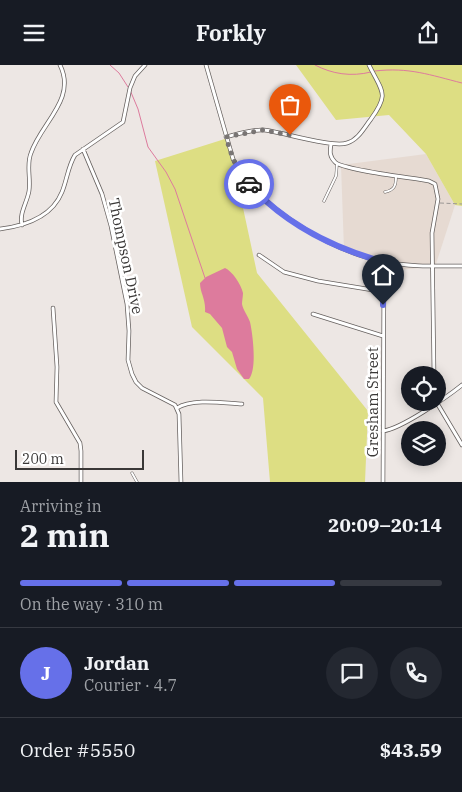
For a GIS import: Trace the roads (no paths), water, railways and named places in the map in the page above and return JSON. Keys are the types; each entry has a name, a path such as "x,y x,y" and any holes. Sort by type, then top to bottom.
{"street":[{"path":"22,225 21,215 29,190 28,166 30,154 64,93 64,79 60,65"},
{"path":"0,229 22,225 43,215 55,205 62,191 71,162 83,149 124,122 130,88 135,76 145,65"},
{"path":"206,65 233,159 243,178 287,217 322,239 361,256 384,262 432,266 462,266"},
{"path":"226,137 263,130 331,144 346,144 355,139 382,101 382,91 369,65"},
{"path":"331,144 331,157 337,164 432,182 437,188 438,203 432,233 434,366"},
{"name":"Thompson Drive","path":"83,149 102,195 111,226 127,304 129,331 128,360 132,374 142,388 172,402 177,408"},
{"path":"259,255 284,273 318,281 383,290"},
{"name":"Gresham Street","path":"383,482 384,262"},
{"path":"53,308 57,367 56,402 80,443 81,482"},
{"path":"313,314 383,336"},
{"path":"446,397 462,385"},
{"path":"181,482 180,414 177,408 188,403 242,404"},
{"path":"383,431 393,428 423,411"},
{"path":"442,411 462,445"}],"lane":[{"path":"324,201 336,176 337,164"},
{"path":"385,192 394,188 396,176"},
{"path":"132,473 137,482"}],"waterway":[{"path":"110,65 119,73 128,87"},
{"path":"315,65 328,71 342,74 371,72"},
{"path":"375,71 409,71 462,83"},
{"path":"130,90 138,109 148,147 166,172 175,189 205,278"}]}
